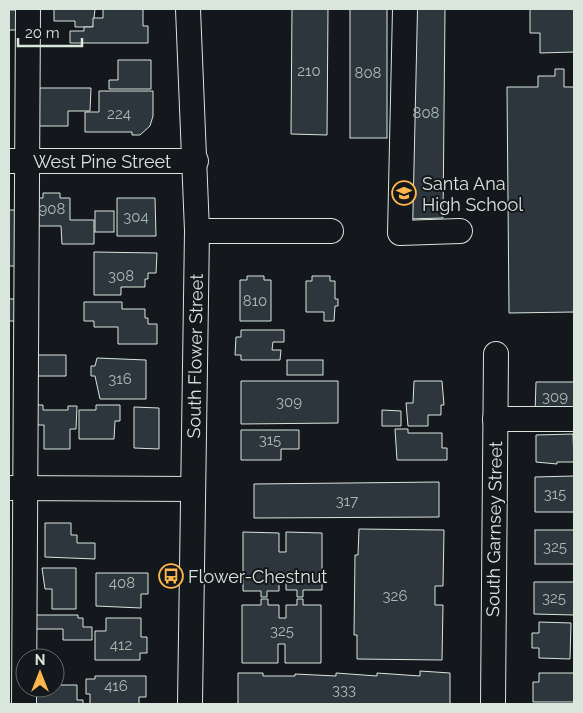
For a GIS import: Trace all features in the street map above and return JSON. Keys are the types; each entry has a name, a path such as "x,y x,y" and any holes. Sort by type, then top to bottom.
{"street":[{"path":"24,704 17,488 18,162 28,9"},
{"name":"South Flower Street","path":"188,9 196,161 197,231 190,704"},
{"path":"405,9 400,233 460,231"},
{"name":"West Pine Street","path":"18,162 196,161"},
{"path":"197,231 331,231"},
{"name":"South Garnsey Street","path":"493,704 496,354"},
{"path":"495,419 574,419"},
{"path":"17,488 193,489"}],"building":[{"path":"54,9 95,9 93,27 75,27 75,21 54,21"},
{"path":"103,9 143,9 143,26 148,26 148,43 70,43 70,31 84,31 84,27 93,27 93,18 103,18"},
{"path":"292,9 328,9 327,135 291,134"},
{"path":"350,9 387,9 387,138 350,138"},
{"path":"410,9 445,9 443,218 407,219"},
{"path":"530,9 574,9 574,52 540,53 540,33 530,33"},
{"path":"9,10 17,10 17,30 9,30"},
{"path":"118,60 151,60 151,89 109,89 109,80 118,80"},
{"path":"555,69 564,69 564,87 574,87 574,312 509,313 507,87 538,87 538,76 555,76"},
{"path":"36,88 91,88 90,111 68,111 68,126 35,126"},
{"path":"99,91 153,91 153,116 150,126 140,135 132,135 132,132 85,132 85,112 99,112"},
{"path":"43,193 60,193 60,198 70,198 70,220 94,220 94,244 62,244 61,226 33,226 33,198 43,198"},
{"path":"117,198 155,198 156,236 117,236"},
{"path":"9,210 18,210 15,266 9,266"},
{"path":"95,211 114,211 114,232 95,232"},
{"path":"94,252 157,253 156,273 148,273 148,279 145,279 145,287 121,287 121,295 94,295"},
{"path":"247,276 264,276 264,280 271,280 271,321 240,321 240,280 247,280"},
{"path":"312,276 330,276 330,281 335,281 335,299 338,299 338,306 335,306 334,321 324,321 324,312 306,312 306,281 312,281"},
{"path":"9,299 17,299 17,321 9,321"},
{"path":"84,302 122,302 122,309 145,309 145,318 148,318 148,324 157,324 157,344 118,344 118,327 94,327 94,321 84,321"},
{"path":"241,330 284,330 284,342 273,342 272,350 281,350 280,360 241,360 241,355 235,355 236,337 241,337"},
{"path":"35,355 66,355 66,376 36,376"},
{"path":"97,358 146,360 146,399 100,399 95,376 91,376 91,366 95,366"},
{"path":"287,360 323,360 323,375 287,375"},
{"path":"241,381 338,381 338,423 241,424"},
{"path":"414,381 442,381 444,405 441,405 441,415 428,415 428,426 408,426 406,403 413,403"},
{"path":"536,382 574,382 574,413 535,413"},
{"path":"31,405 43,405 43,410 68,410 68,406 77,406 76,429 70,429 70,449 44,449 44,425 31,425"},
{"path":"96,405 120,405 120,421 115,421 114,439 79,439 79,410 96,410"},
{"path":"134,407 159,408 159,449 134,448"},
{"path":"382,410 401,411 401,426 382,426"},
{"path":"395,429 408,429 408,433 442,433 442,448 447,448 447,460 397,460"},
{"path":"241,430 299,430 299,449 281,449 281,460 241,460"},
{"path":"573,434 574,462 557,462 557,464 536,462 536,435"},
{"path":"574,476 574,512 535,512 535,477"},
{"path":"439,482 439,517 254,518 254,484"},
{"path":"45,523 71,523 71,535 77,535 77,543 95,543 95,559 45,557"},
{"path":"359,529 444,530 443,586 435,586 435,605 443,605 442,660 357,659 357,635 354,635 355,555 358,555"},
{"path":"535,530 574,530 574,564 535,564"},
{"path":"243,532 279,533 279,552 286,552 286,532 322,533 322,590 303,590 303,597 297,597 297,590 286,590 286,578 279,578 279,591 267,591 267,597 261,597 261,591 243,591"},
{"path":"42,568 76,568 76,609 52,609 52,589 45,589"},
{"path":"96,573 148,573 148,594 141,594 141,608 96,606"},
{"path":"534,582 574,582 574,615 534,614"},
{"path":"261,599 268,599 268,605 279,605 279,618 286,618 286,605 297,605 297,599 303,599 303,605 321,605 321,663 285,663 285,644 278,644 278,663 242,663 242,605 261,605"},
{"path":"36,615 78,615 78,618 83,618 83,627 92,627 92,640 63,640 63,629 36,629"},
{"path":"106,618 141,618 141,637 147,637 147,653 140,653 140,660 95,660 95,631 106,631"},
{"path":"539,622 571,623 570,659 539,658 539,648 532,648 532,633 539,633"},
{"path":"420,671 450,673 450,704 238,704 238,673 263,673 263,676 295,676 295,674 336,676 336,673 377,676 377,673 420,676"},
{"path":"539,673 574,673 574,702 533,702 533,682 539,682"},
{"path":"95,676 146,676 146,697 139,697 139,704 90,704 90,694 86,694 86,679 95,679"},
{"path":"65,685 77,685 77,700 83,700 83,704 29,704 29,698 65,698"}],"place":[{"name":"Santa Ana High School","path":"404,193"},
{"name":"Flower-Chestnut","path":"171,576"}]}
